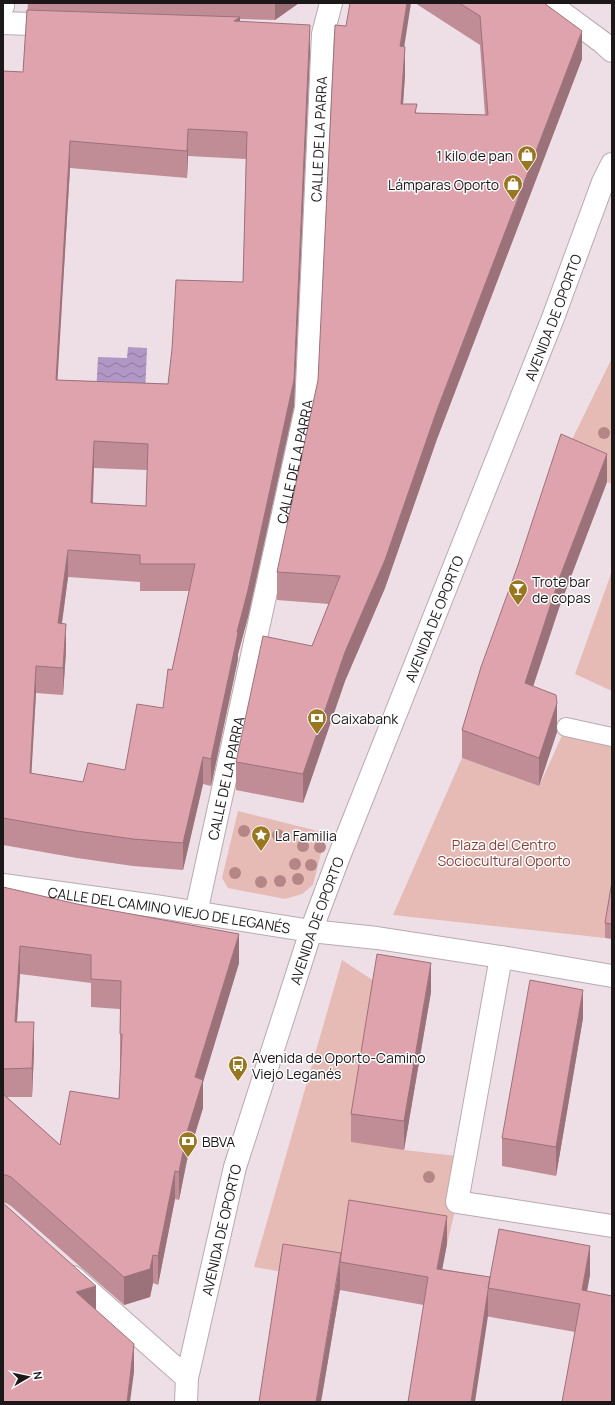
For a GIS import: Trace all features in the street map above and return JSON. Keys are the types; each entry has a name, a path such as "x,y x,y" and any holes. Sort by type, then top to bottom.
{"street":[{"name":"CALLE DE LA PARRA","path":"196,913 306,408 323,34 331,3"},
{"path":"549,3 612,51"},
{"path":"3,23 73,26"},
{"path":"300,34 323,34"},
{"name":"AVENIDA DE OPORTO","path":"186,1402 188,1378 235,1167 311,931 338,859 554,318 603,182 612,164"},
{"name":"CALLE DEL CAMINO VIEJO DE LEGANÉS","path":"3,885 311,931 378,938 612,976"},
{"path":"501,957 457,1202 612,1226"},
{"path":"56,1262 188,1378"}],"lane":[{"path":"566,727 612,736"}],"green space":[{"path":"612,358 612,484 561,462"},
{"path":"612,571 612,691 575,674"},
{"name":"Plaza del Centro Sociocultural Oporto","path":"566,727 612,737 612,899 605,938 393,915 462,758 539,786"},
{"path":"238,811 326,833 313,885 302,894 285,899 228,888 222,878"},
{"path":"342,960 377,983 404,1150 466,1157 447,1244 349,1228 341,1282 254,1267"}],"water":[{"path":"128,347 147,348 145,396 96,394 98,357 127,358"}],"building":[{"path":"350,3 407,3 400,46 405,47 401,104 417,104 415,113 488,115 480,16 459,3 544,3 582,31 437,410 385,560 345,652 303,774 236,762 263,636 312,646 340,576 277,572 318,380 335,25 346,26"},
{"path":"27,10 240,17 234,21 310,25 294,380 248,590 237,632 211,759 203,757 183,843 133,839 3,818 3,71 23,72","holes":["188,129 247,132 243,282 176,280 172,349 168,384 56,380 70,141 187,151","94,441 148,444 146,506 91,503","68,550 140,555 140,564 195,564 172,670 168,669 163,708 137,704 125,770 88,763 83,782 30,773 36,666 63,668 66,624 58,623"]},
{"path":"561,434 607,454 559,579 525,683 556,695 557,703 539,758 462,730 481,667 518,565"},
{"path":"612,881 612,924 605,923"},
{"path":"3,887 77,904 239,934 195,1077 203,1080 187,1132 179,1172 175,1171 158,1256 153,1255 150,1269 124,1277 11,1177 3,1175 3,1094 60,1145 70,1091 119,1099 122,1034 120,1034 121,981 91,979 91,955 20,946 15,1022 34,1022 32,1068 3,1069"},
{"path":"377,954 431,963 404,1121 351,1114"},
{"path":"530,980 583,990 556,1147 502,1138"},
{"path":"349,1200 447,1216 437,1269 490,1277 471,1402 408,1402 428,1277 340,1262"},
{"path":"3,1203 96,1286 76,1292 134,1344 127,1402 3,1402"},
{"path":"499,1229 590,1246 582,1290 612,1296 612,1402 562,1402 580,1304 488,1288"},
{"path":"283,1244 341,1253 316,1402 259,1402"}],"place":[{"name":"1 kilo de pan","path":"527,172"},
{"name":"Lámparas Oporto","path":"513,201"},
{"name":"Trote bar de copas","path":"518,606"},
{"name":"Caixabank","path":"317,735"},
{"name":"La Familia","path":"261,852"},
{"name":"Avenida de Oporto-Camino Viejo Leganés","path":"238,1082"},
{"name":"BBVA","path":"188,1158"}]}
